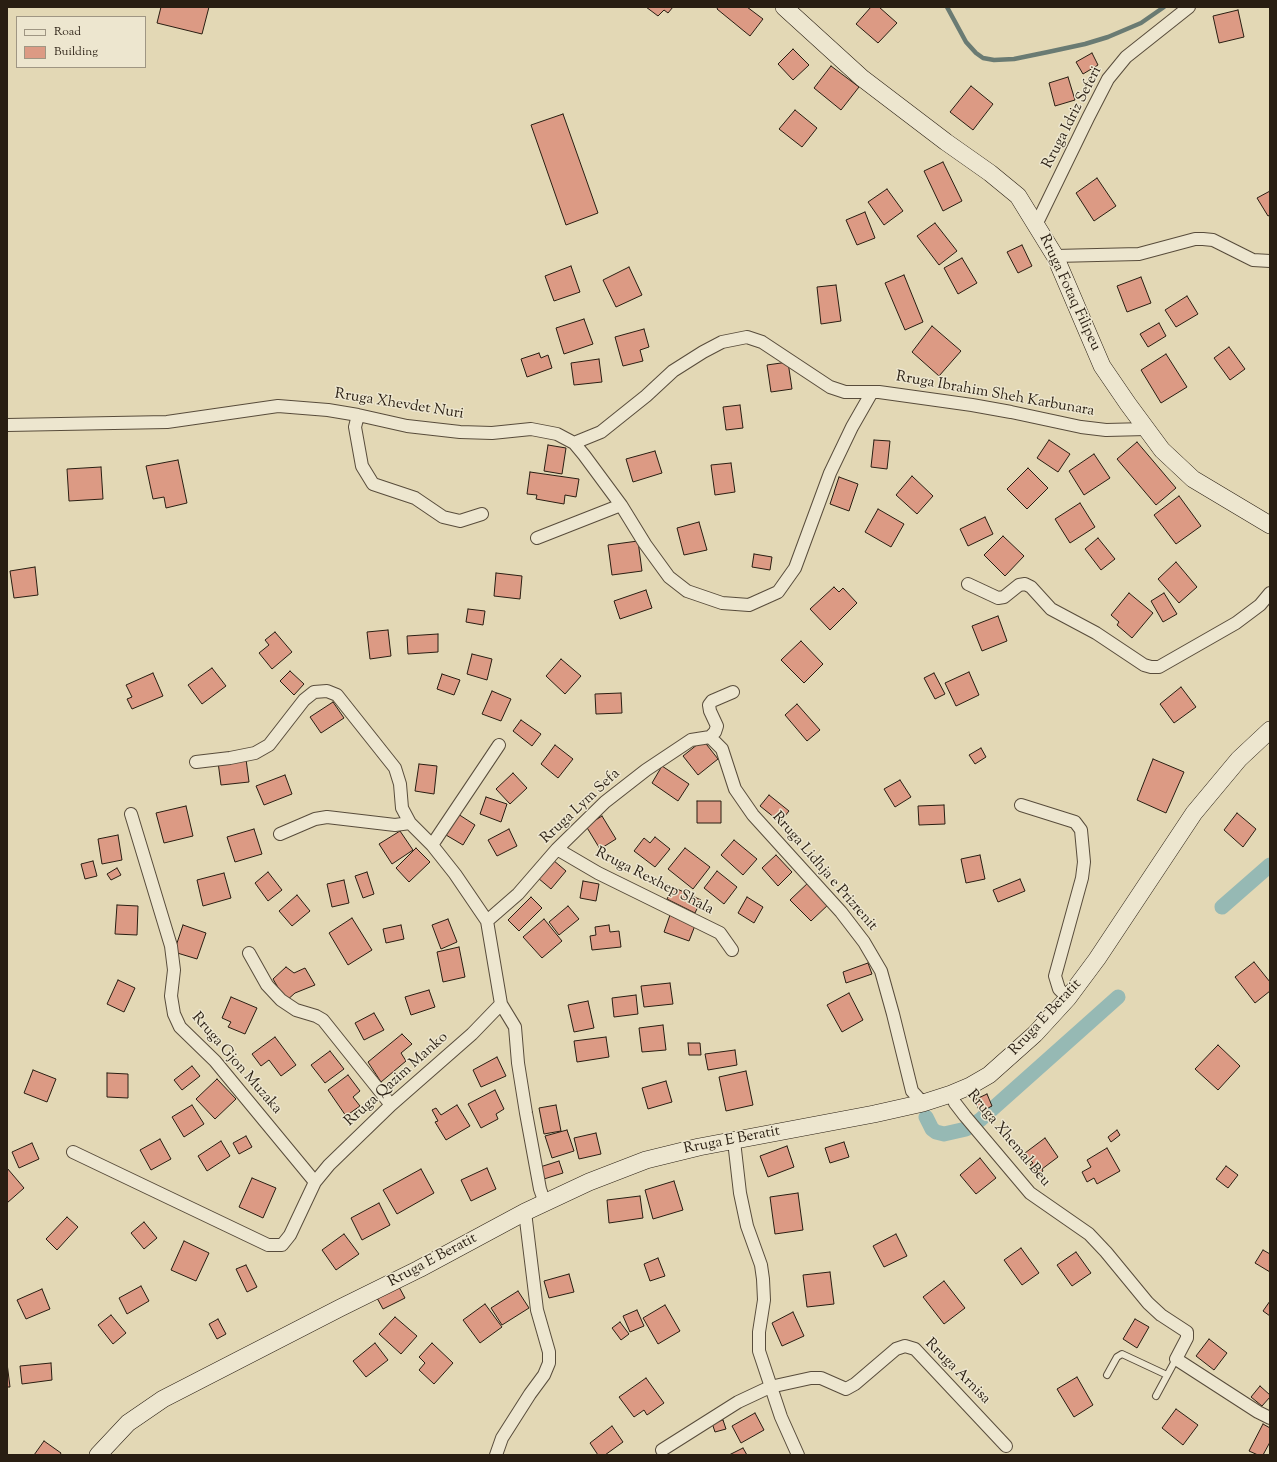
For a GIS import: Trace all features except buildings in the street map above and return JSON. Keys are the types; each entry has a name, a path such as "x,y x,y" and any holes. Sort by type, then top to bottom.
{"main road":[{"name":"Rruga Fotaq Filipeu","path":"784,7 862,78 946,142 990,173 1018,196 1055,256 1102,366 1146,430 1162,450 1193,479 1270,525"},
{"name":"Rruga E Beratit","path":"98,1455 128,1423 164,1399 419,1269 525,1212 589,1182 646,1160 699,1147 923,1103 970,1086 989,1075 1035,1034 1068,998 1097,959 1194,813 1239,759 1270,730"}],"street":[{"name":"Rruga Idriz Seferi","path":"1036,225 1108,79 1126,57 1189,7"},
{"path":"1055,256 1139,254 1203,238 1213,240 1252,260 1270,261"},
{"name":"Rruga Ibrahim Sheh Karbunara","path":"574,443 601,432 646,396 673,371 704,352 722,342 747,337 762,342 830,387 845,392 872,392 910,396 1011,412 1081,427 1106,430 1146,430"},
{"name":"Rruga Xhevdet Nuri","path":"7,425 167,422 278,406 328,410 406,426 460,432 492,433 531,429 557,434 574,443 621,505 645,544 669,578 687,591 722,603 750,604 778,592 795,568 830,473 852,427 872,392"},
{"path":"358,415 355,427 362,466 373,484 415,498 442,517 460,521 482,514"},
{"path":"538,538 621,505"},
{"path":"968,584 998,598 1004,597 1019,585 1025,584 1031,587 1051,608 1096,633 1144,665 1151,667 1159,667 1236,623 1260,605 1270,593"},
{"path":"196,762 255,753 269,745 304,700 314,692 327,690 337,695 396,768 400,784 402,808 410,823 432,845 455,874 487,921 501,1004 515,1027 518,1063 526,1113 540,1189 545,1203"},
{"path":"710,737 715,732 717,726 710,711 709,705 712,701 733,692"},
{"name":"Rruga Lym Sefa","path":"487,921 518,894 557,849 605,802 646,770 691,740 710,737"},
{"name":"Rruga Lidhja e Prizrenit","path":"710,737 722,749 735,789 753,815 841,912 867,948 881,971 912,1091 923,1103"},
{"path":"432,845 499,745"},
{"path":"1021,805 1075,822 1080,830 1084,862 1082,878 1055,976 1059,989 1068,998"},
{"name":"Rruga Gjon Muzaka","path":"131,814 171,946 174,970 171,996 174,1014 180,1026 215,1061 315,1182"},
{"path":"280,834 315,819 327,817 395,825 410,823"},
{"name":"Rruga Rexhep Shala","path":"557,849 598,873 720,933 732,950"},
{"path":"249,953 267,985 281,1000 296,1010 316,1016 323,1020 390,1105"},
{"name":"Rruga Qazim Manko","path":"73,1152 268,1245 282,1245 290,1235 315,1182 329,1165 390,1105 472,1034 501,1004"},
{"name":"Rruga Xhemal Beu","path":"951,1094 965,1116 1030,1193 1089,1234 1151,1306 1161,1315 1187,1332 1187,1338 1176,1359"},
{"path":"734,1141 741,1201 747,1226 761,1265 763,1279 764,1300 759,1332 759,1351 781,1417 798,1455"},
{"path":"496,1455 502,1438 544,1375 549,1363 549,1352 537,1310 525,1212"},
{"name":"Rruga Arnisa","path":"662,1450 738,1402 770,1387 811,1378 821,1378 846,1389 896,1350 905,1346 915,1349 1006,1446"},
{"path":"1176,1359 1258,1412 1270,1418"}],"lane":[{"path":"1107,1375 1117,1357 1122,1354 1167,1375"},
{"path":"1156,1396 1176,1359"}],"waterway":[{"path":"947,7 966,42 983,58 994,60 1014,59 1085,44 1108,37 1141,23 1164,7"},
{"path":"1222,907 1270,865"},
{"path":"926,1117 932,1129 936,1132 944,1134 966,1129 980,1120 1118,997"}]}
